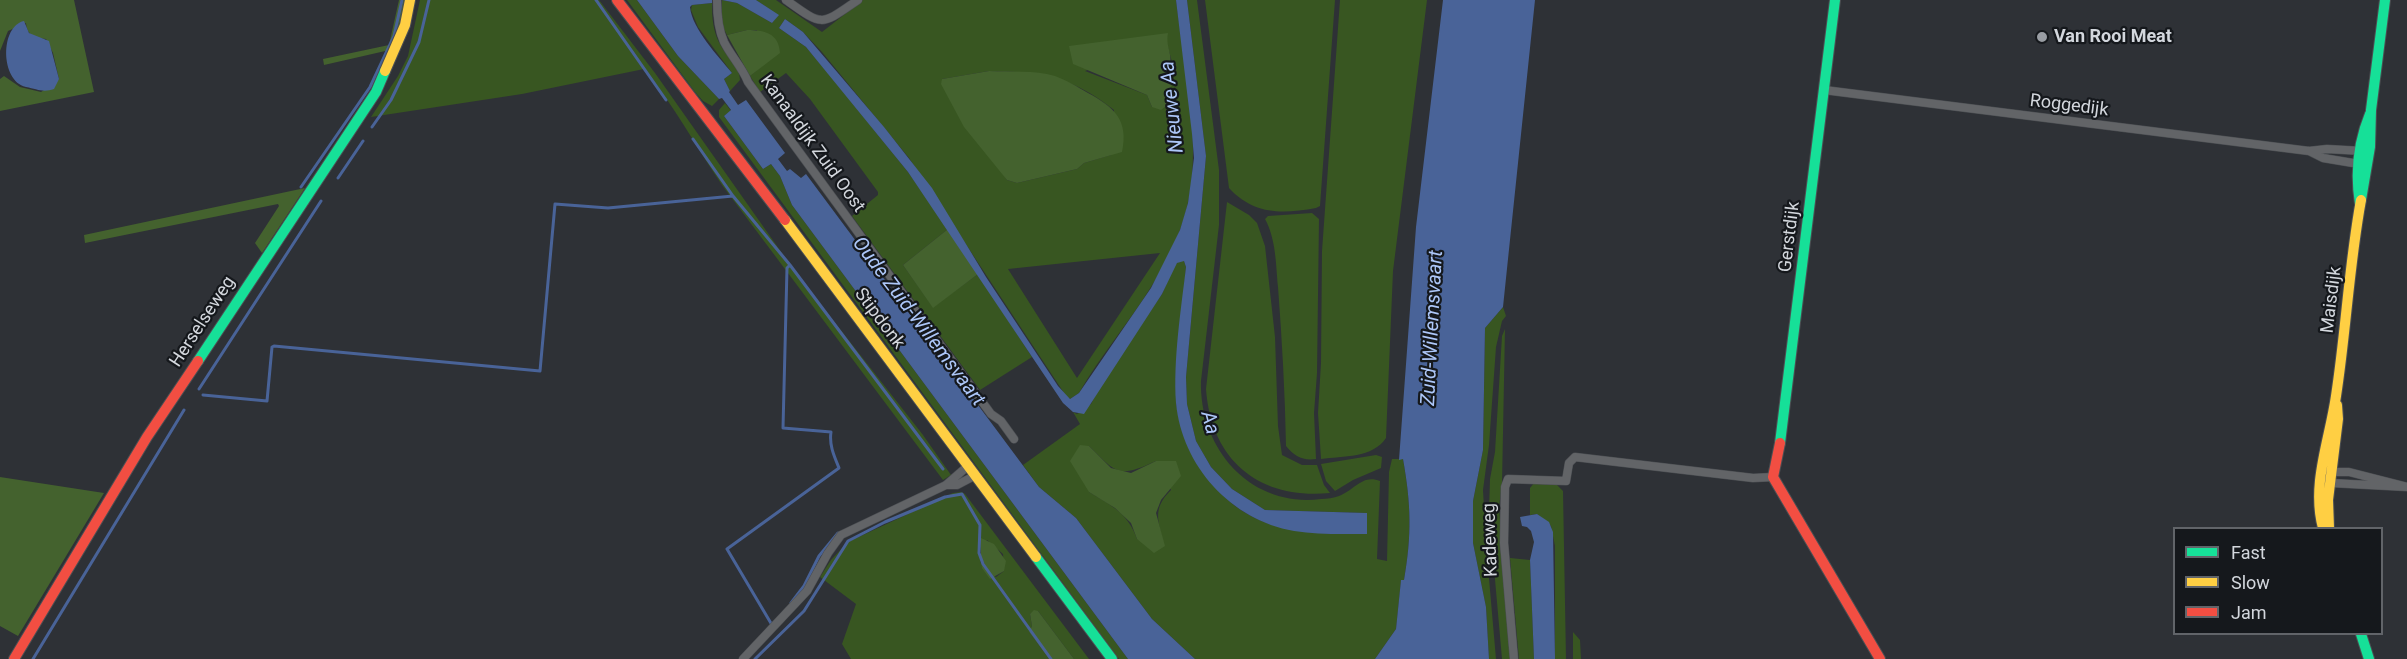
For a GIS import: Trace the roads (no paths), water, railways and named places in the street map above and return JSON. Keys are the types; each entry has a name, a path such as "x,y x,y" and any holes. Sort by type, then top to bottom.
{"street":[{"name":"Herselseweg","path":"14,659 147,437 376,92 405,25 410,0"},
{"name":"Stipdonk","path":"617,0 969,465 1112,659"},
{"name":"Kanaaldijk Zuid Oost","path":"717,0 717,18 723,40 744,70 748,82 991,414 1001,421 1014,439"},
{"path":"786,0 814,20 825,20 858,0"},
{"name":"Gerstdijk","path":"1773,477 1779,454 1835,0"},
{"name":"Maisdijk","path":"2329,527 2330,418 2336,399 2361,205 2370,159 2371,111 2385,0"},
{"name":"Roggedijk","path":"1824,90 2310,152 2327,149 2361,150"},
{"name":"Maisdijk","path":"2361,205 2357,188 2359,164 2364,127 2371,111"},
{"path":"2359,164 2370,159 2361,150"},
{"name":"Roggedijk","path":"2310,152 2323,158 2359,164"},
{"name":"Kadeweg","path":"1514,659 1504,543 1505,487 1508,479 1566,481 1569,463 1575,457 1753,478 1773,477"},
{"path":"744,659 807,591 828,553 841,536 946,485 969,465"},
{"path":"946,485 957,485 976,475"},
{"path":"2328,476 2407,487"},
{"name":"Maisdijk","path":"2323,527 2319,512 2328,476"},
{"path":"1773,477 1880,659"},
{"path":"2362,635 2369,659"}],"water":[{"path":"637,0 712,0 712,3 690,7 696,24 707,42 732,73 724,79 738,105 746,100 785,153 778,159 787,171 790,169 801,178 806,174 1039,487 1076,518 1152,619 1195,659 1128,659 792,205 780,176 771,164 763,169 724,116 731,110 722,98 719,99 678,56"},
{"path":"722,0 756,0 779,15 772,23 737,3"},
{"path":"1176,0 1187,0 1206,156 1186,377 1187,404 1196,441 1211,467 1232,489 1265,510 1367,513 1367,534 1312,533 1271,525 1231,502 1199,468 1180,426 1176,403 1177,352 1186,267 1184,261 1177,263 1162,294 1084,414 1073,412 1063,403 908,172 806,47 779,28 785,19 803,32 884,127 932,188 986,277 1058,386 1070,399 1079,393 1151,288 1180,230 1188,203 1194,158"},
{"name":"Zuid-Willemsvaart","path":"1443,0 1535,0 1503,307 1485,328 1483,450 1473,501 1473,543 1486,607 1489,659 1375,659 1396,629 1401,580 1404,580 1408,548 1410,520 1408,491 1403,459 1399,460 1416,227"},
{"path":"24,21 29,33 49,41 59,79 54,89 43,91 26,87 17,83 11,75 6,54 7,42 16,25"},
{"path":"1537,514 1549,522 1553,532 1555,659 1534,659 1530,560 1534,542 1531,531 1522,526 1520,517"}],"waterway":[{"path":"301,187 370,87 394,36 402,0"},
{"path":"372,127 391,100 419,42 429,0"},
{"path":"596,0 666,100"},
{"path":"693,139 733,196 790,265 787,268 783,428 831,432 831,446 839,468 727,549 772,625"},
{"path":"338,178 363,141"},
{"path":"203,395 267,401 272,347 274,346 540,371 555,204 608,208 733,196"},
{"path":"199,389 321,201"},
{"path":"790,265 943,469"},
{"path":"33,659 184,410"},
{"path":"755,659 804,611 848,541 885,522 945,497 962,494 980,525 979,553 983,564 1051,659"},
{"path":"791,603 804,586 819,556 838,533"}],"place":[{"name":"Van Rooi Meat","path":"2042,37"}],"water label":[{"name":"Nieuwe Aa","path":"1173,107"},
{"name":"Oude Zuid-Willemsvaart","path":"918,322"},
{"name":"Aa","path":"1209,423"}]}
